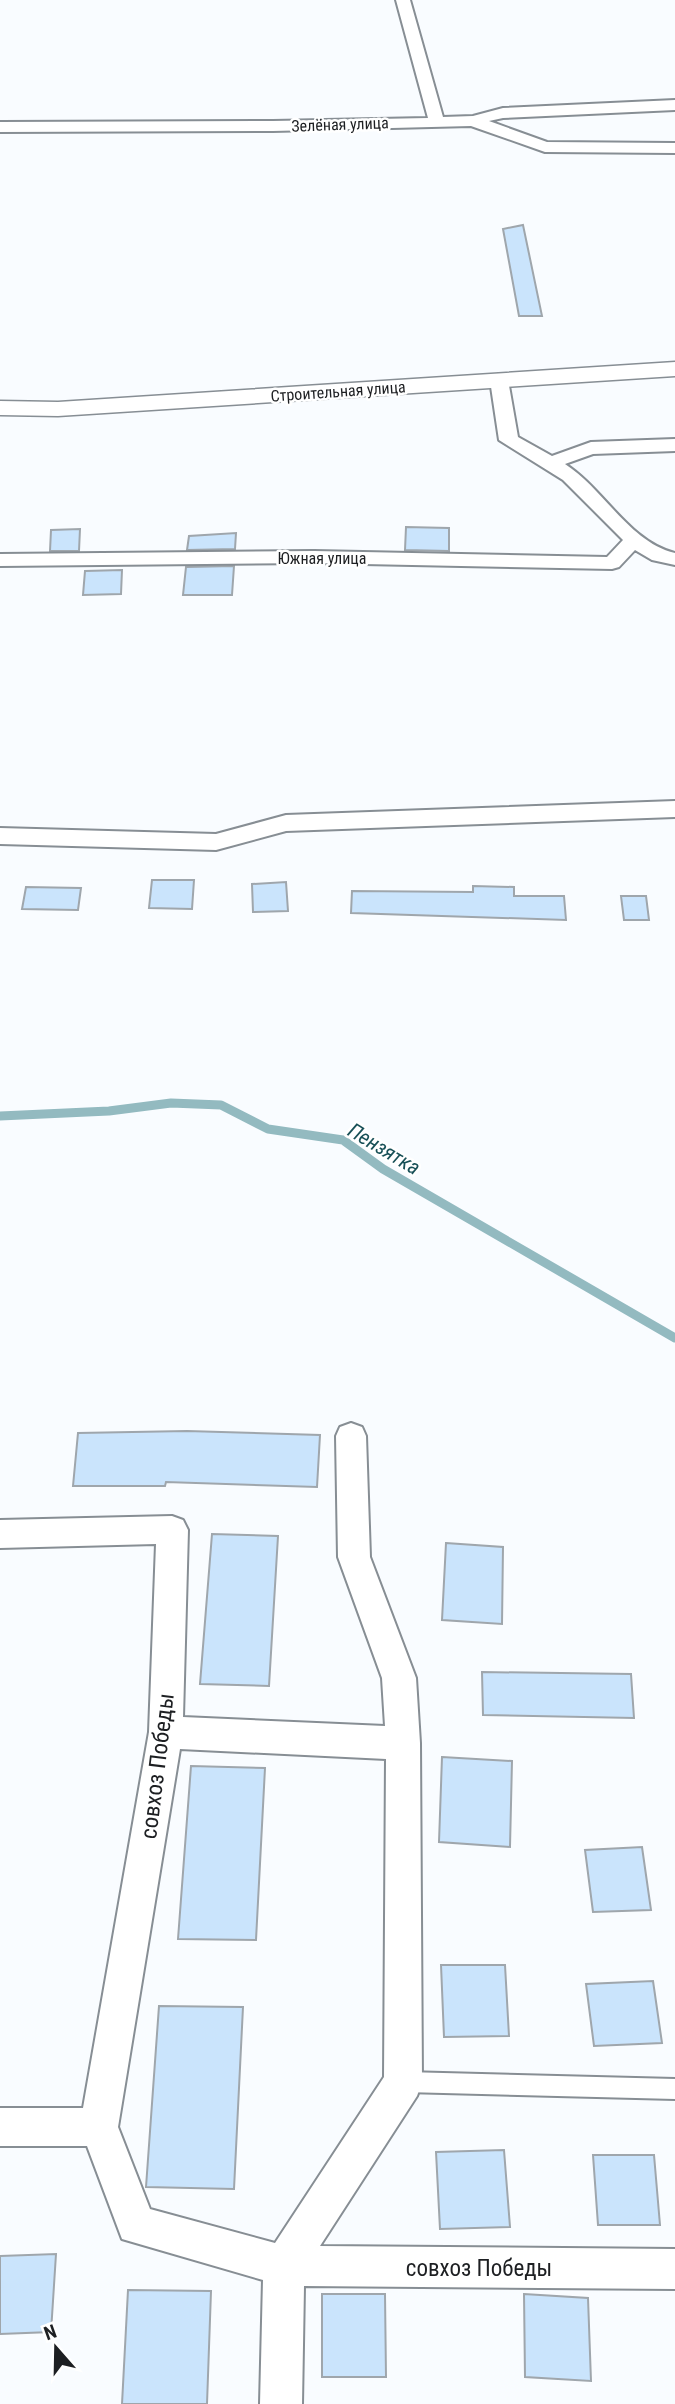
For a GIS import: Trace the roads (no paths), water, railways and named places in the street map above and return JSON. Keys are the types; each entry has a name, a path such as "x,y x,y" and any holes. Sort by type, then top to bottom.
{"street":[{"path":"403,0 437,122"},
{"path":"473,121 503,113 675,105"},
{"name":"Зелёная улица","path":"0,127 273,126 473,121 545,146 675,148"},
{"name":"Строительная улица","path":"0,408 58,409 675,369"},
{"path":"499,380 509,440 572,477 634,540 667,558 675,559"},
{"path":"549,463 591,448 675,445"},
{"name":"Южная улица","path":"0,560 314,557 612,563 634,540"},
{"path":"0,836 216,842 298,822 675,809"},
{"path":"281,2404 284,2266 403,2082 403,1743 399,1678 354,1558 351,1436"},
{"name":"совхоз Победы","path":"0,1534 172,1530 166,1732 99,2127 136,2225 284,2266 675,2269"},
{"path":"166,1732 403,1743"},
{"path":"0,2127 99,2127"}],"lane":[{"path":"403,2082 675,2089"}],"waterway":[{"name":"Пензятка","path":"0,1116 109,1111 171,1103 221,1105 268,1129 343,1140 383,1169 675,1338"}]}
